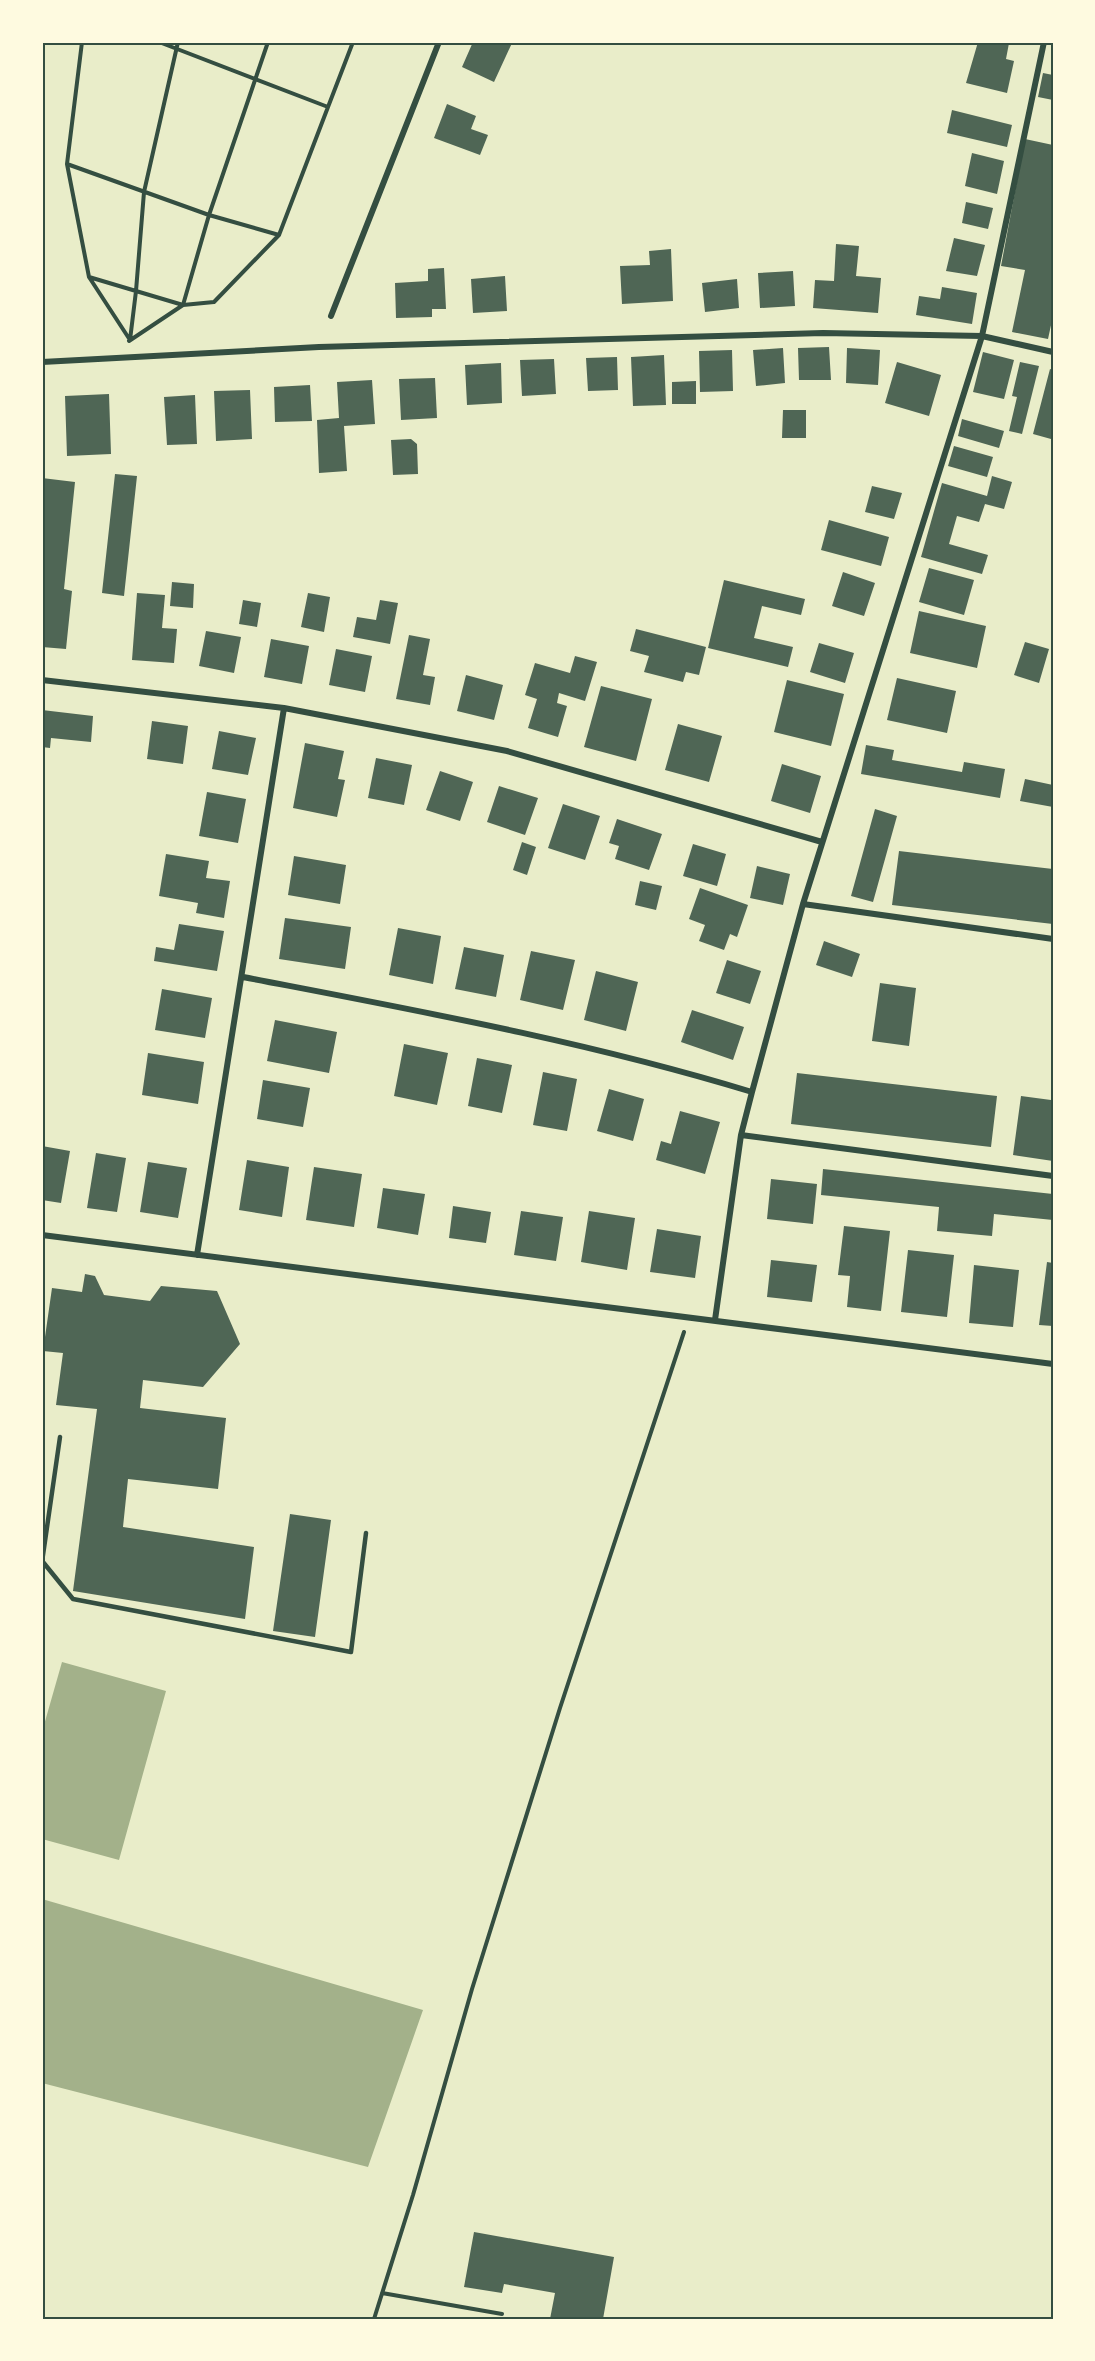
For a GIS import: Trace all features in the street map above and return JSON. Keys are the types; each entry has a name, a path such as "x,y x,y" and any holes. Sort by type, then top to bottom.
{"street":[{"path":"331,316 439,42"},
{"path":"715,1320 741,1135 752,1092 803,904 982,336 1044,42"},
{"path":"42,362 319,347 823,333 982,336 1053,352"},
{"path":"42,680 284,708 507,751 822,842"},
{"path":"197,1255 284,708"},
{"path":"803,904 1053,939"},
{"path":"243,977 501,1027 679,1070 752,1092"},
{"path":"741,1135 1053,1176"},
{"path":"42,1235 1053,1364"}],"lane":[{"path":"60,1437 43,1562 73,1599 351,1652 366,1533"}],"path":[{"path":"82,42 67,164 89,277 130,340"},
{"path":"159,42 328,107"},
{"path":"126,356 136,291 144,192 178,42"},
{"path":"130,340 183,305 209,215 268,42"},
{"path":"89,277 183,305 214,302 279,235 353,42"},
{"path":"67,164 209,215 279,235"},
{"path":"374,2319 413,2195 476,1978 560,1708 684,1332 686,1316"},
{"path":"382,2293 502,2314"}],"shaded area":[{"path":"62,1662 166,1691 119,1860 42,1839 42,1732"},
{"path":"42,1899 423,2010 368,2167 42,2083"}],"building":[{"path":"473,42 512,43 494,82 462,67"},
{"path":"978,42 1009,43 1006,59 1014,61 1007,93 966,83"},
{"path":"1043,73 1053,75 1053,100 1038,97"},
{"path":"447,104 476,116 471,129 488,135 480,155 434,138"},
{"path":"952,110 1012,125 1007,147 947,133"},
{"path":"1025,139 1053,145 1053,316 1048,339 1012,332 1025,270 1001,266"},
{"path":"972,153 1004,161 997,194 965,186"},
{"path":"966,202 993,208 988,229 962,223"},
{"path":"954,238 985,245 977,276 946,271"},
{"path":"836,244 859,246 856,276 881,278 878,313 813,308 815,280 834,281"},
{"path":"671,249 673,301 622,304 620,266 650,265 649,251"},
{"path":"444,268 446,309 432,309 432,317 396,318 395,283 428,281 428,269"},
{"path":"793,271 795,306 760,308 758,273"},
{"path":"505,276 507,311 473,313 471,279"},
{"path":"737,279 739,308 705,312 702,283"},
{"path":"942,287 977,293 972,324 916,315 919,296 940,299"},
{"path":"829,347 831,380 799,380 798,348"},
{"path":"783,348 785,383 756,386 753,350"},
{"path":"847,348 880,350 878,385 846,383"},
{"path":"732,350 733,391 700,392 699,351"},
{"path":"983,352 1014,360 1004,399 973,392"},
{"path":"664,355 666,405 633,406 631,357"},
{"path":"617,357 618,390 588,391 586,358"},
{"path":"554,359 556,394 522,396 520,360"},
{"path":"897,362 941,375 929,416 885,403"},
{"path":"1020,362 1039,366 1022,434 1009,431 1017,397 1012,396"},
{"path":"501,363 502,403 467,405 465,365"},
{"path":"1050,369 1053,370 1051,439 1033,434"},
{"path":"435,378 437,418 401,420 399,379"},
{"path":"372,380 375,424 344,426 347,471 319,473 317,420 339,418 337,382"},
{"path":"696,381 696,404 672,404 672,382"},
{"path":"310,385 312,421 275,422 274,387"},
{"path":"250,390 252,439 216,441 214,391"},
{"path":"109,394 111,454 67,456 65,396"},
{"path":"195,395 197,444 167,445 164,397"},
{"path":"783,410 806,410 806,438 782,438"},
{"path":"962,419 1004,431 999,448 958,436"},
{"path":"411,439 417,444 418,474 393,475 391,440"},
{"path":"954,446 993,457 987,477 948,466"},
{"path":"115,474 137,476 124,596 102,593"},
{"path":"992,476 1012,482 1004,509 985,504 979,522 957,516 949,544 988,555 982,574 921,557 942,483 987,496"},
{"path":"42,478 75,482 64,589 72,591 66,649 42,647"},
{"path":"872,486 902,493 894,519 865,512"},
{"path":"829,520 889,537 881,566 821,550"},
{"path":"929,568 974,580 964,615 919,602"},
{"path":"843,572 875,583 864,616 832,606"},
{"path":"724,580 805,599 801,615 762,606 754,638 793,647 788,667 708,648"},
{"path":"172,582 194,584 193,608 170,606"},
{"path":"137,593 165,595 162,628 177,629 174,663 132,660"},
{"path":"308,593 330,597 324,632 301,627"},
{"path":"243,600 261,603 257,627 239,624"},
{"path":"380,600 398,603 390,644 353,637 357,617 376,620"},
{"path":"919,611 986,626 977,668 910,653"},
{"path":"636,629 706,647 699,675 686,672 683,682 644,672 649,656 630,651"},
{"path":"206,631 241,637 234,673 199,666"},
{"path":"409,635 430,639 423,675 435,677 430,705 396,699"},
{"path":"271,639 309,646 302,684 264,677"},
{"path":"1025,642 1049,649 1039,683 1014,675"},
{"path":"819,643 854,653 845,683 810,672"},
{"path":"336,649 372,656 365,692 329,685"},
{"path":"575,656 597,662 585,701 559,693 557,703 567,706 558,737 528,728 537,699 525,695 535,663 570,673"},
{"path":"466,675 503,685 494,720 457,711"},
{"path":"897,678 956,691 947,733 887,720"},
{"path":"787,680 844,694 831,746 774,732"},
{"path":"601,686 652,699 636,761 584,747"},
{"path":"42,710 93,716 91,742 51,738 50,748 42,747"},
{"path":"152,721 188,726 183,764 147,759"},
{"path":"678,724 722,736 709,782 665,770"},
{"path":"219,731 256,738 248,775 212,769"},
{"path":"305,743 344,751 338,779 345,780 337,817 293,808"},
{"path":"866,745 894,750 892,760 962,772 964,762 1005,769 1000,798 861,774"},
{"path":"376,758 412,765 404,805 368,798"},
{"path":"782,764 821,776 810,813 771,801"},
{"path":"440,771 473,782 460,821 426,810"},
{"path":"1025,779 1053,785 1053,807 1020,801"},
{"path":"499,786 538,798 525,835 487,822"},
{"path":"207,792 246,799 238,843 199,836"},
{"path":"563,804 600,816 585,860 548,848"},
{"path":"875,809 897,816 873,902 851,896"},
{"path":"617,819 662,834 649,870 615,859 619,846 609,843"},
{"path":"522,842 536,847 527,875 513,870"},
{"path":"693,844 726,854 717,886 683,876"},
{"path":"899,851 1053,869 1053,924 892,905"},
{"path":"166,854 209,861 206,878 230,881 224,918 196,913 198,903 159,896"},
{"path":"294,856 346,865 340,904 288,895"},
{"path":"757,866 790,874 783,905 750,898"},
{"path":"640,881 662,886 656,910 635,905"},
{"path":"700,888 748,905 737,937 730,934 724,950 699,941 705,925 689,919"},
{"path":"285,918 351,927 345,969 279,959"},
{"path":"179,924 224,931 217,971 154,961 156,947 174,950"},
{"path":"398,928 441,936 433,984 389,975"},
{"path":"824,941 860,954 852,977 816,965"},
{"path":"464,947 504,955 496,997 455,989"},
{"path":"531,951 575,960 563,1010 520,1000"},
{"path":"727,960 761,971 750,1004 716,993"},
{"path":"596,971 638,982 626,1031 584,1020"},
{"path":"880,983 916,988 909,1046 872,1041"},
{"path":"162,989 212,998 205,1038 155,1030"},
{"path":"692,1010 744,1027 733,1060 681,1042"},
{"path":"275,1020 337,1032 329,1073 267,1061"},
{"path":"404,1044 448,1053 437,1105 394,1096"},
{"path":"148,1053 204,1062 198,1104 142,1095"},
{"path":"477,1058 512,1065 502,1113 468,1106"},
{"path":"543,1072 577,1079 567,1131 533,1125"},
{"path":"797,1073 997,1096 991,1147 791,1124"},
{"path":"263,1080 310,1088 303,1127 257,1119"},
{"path":"609,1089 644,1099 633,1141 597,1131"},
{"path":"1021,1096 1051,1100 1053,1161 1013,1155"},
{"path":"680,1111 720,1122 705,1174 656,1160 661,1141 671,1144"},
{"path":"42,1146 70,1151 61,1203 42,1200"},
{"path":"96,1153 126,1158 117,1212 87,1208"},
{"path":"247,1160 289,1167 282,1217 239,1210"},
{"path":"148,1162 187,1168 178,1218 140,1212"},
{"path":"314,1167 362,1174 354,1227 306,1220"},
{"path":"823,1169 1053,1194 1053,1220 994,1214 992,1236 937,1231 939,1207 821,1195"},
{"path":"771,1179 817,1184 813,1224 767,1219"},
{"path":"383,1188 425,1194 418,1235 377,1228"},
{"path":"453,1206 491,1212 486,1243 449,1238"},
{"path":"521,1211 563,1217 556,1261 514,1255"},
{"path":"589,1211 635,1218 627,1270 581,1262"},
{"path":"844,1226 890,1231 881,1311 847,1307 850,1276 838,1275"},
{"path":"657,1229 701,1236 695,1278 650,1272"},
{"path":"908,1250 954,1255 947,1317 901,1312"},
{"path":"771,1260 817,1265 812,1302 767,1297"},
{"path":"1047,1262 1053,1263 1053,1326 1039,1325"},
{"path":"974,1265 1019,1270 1013,1327 969,1323"},
{"path":"85,1274 95,1276 104,1295 150,1301 161,1286 217,1291 240,1344 203,1387 143,1380 140,1408 226,1418 218,1489 128,1479 123,1527 254,1547 245,1619 73,1591 97,1409 56,1405 63,1353 43,1351 52,1288 82,1292"},
{"path":"290,1514 331,1520 315,1637 273,1631"},
{"path":"474,2232 614,2257 603,2319 550,2319 555,2293 504,2284 502,2293 464,2287"}]}
